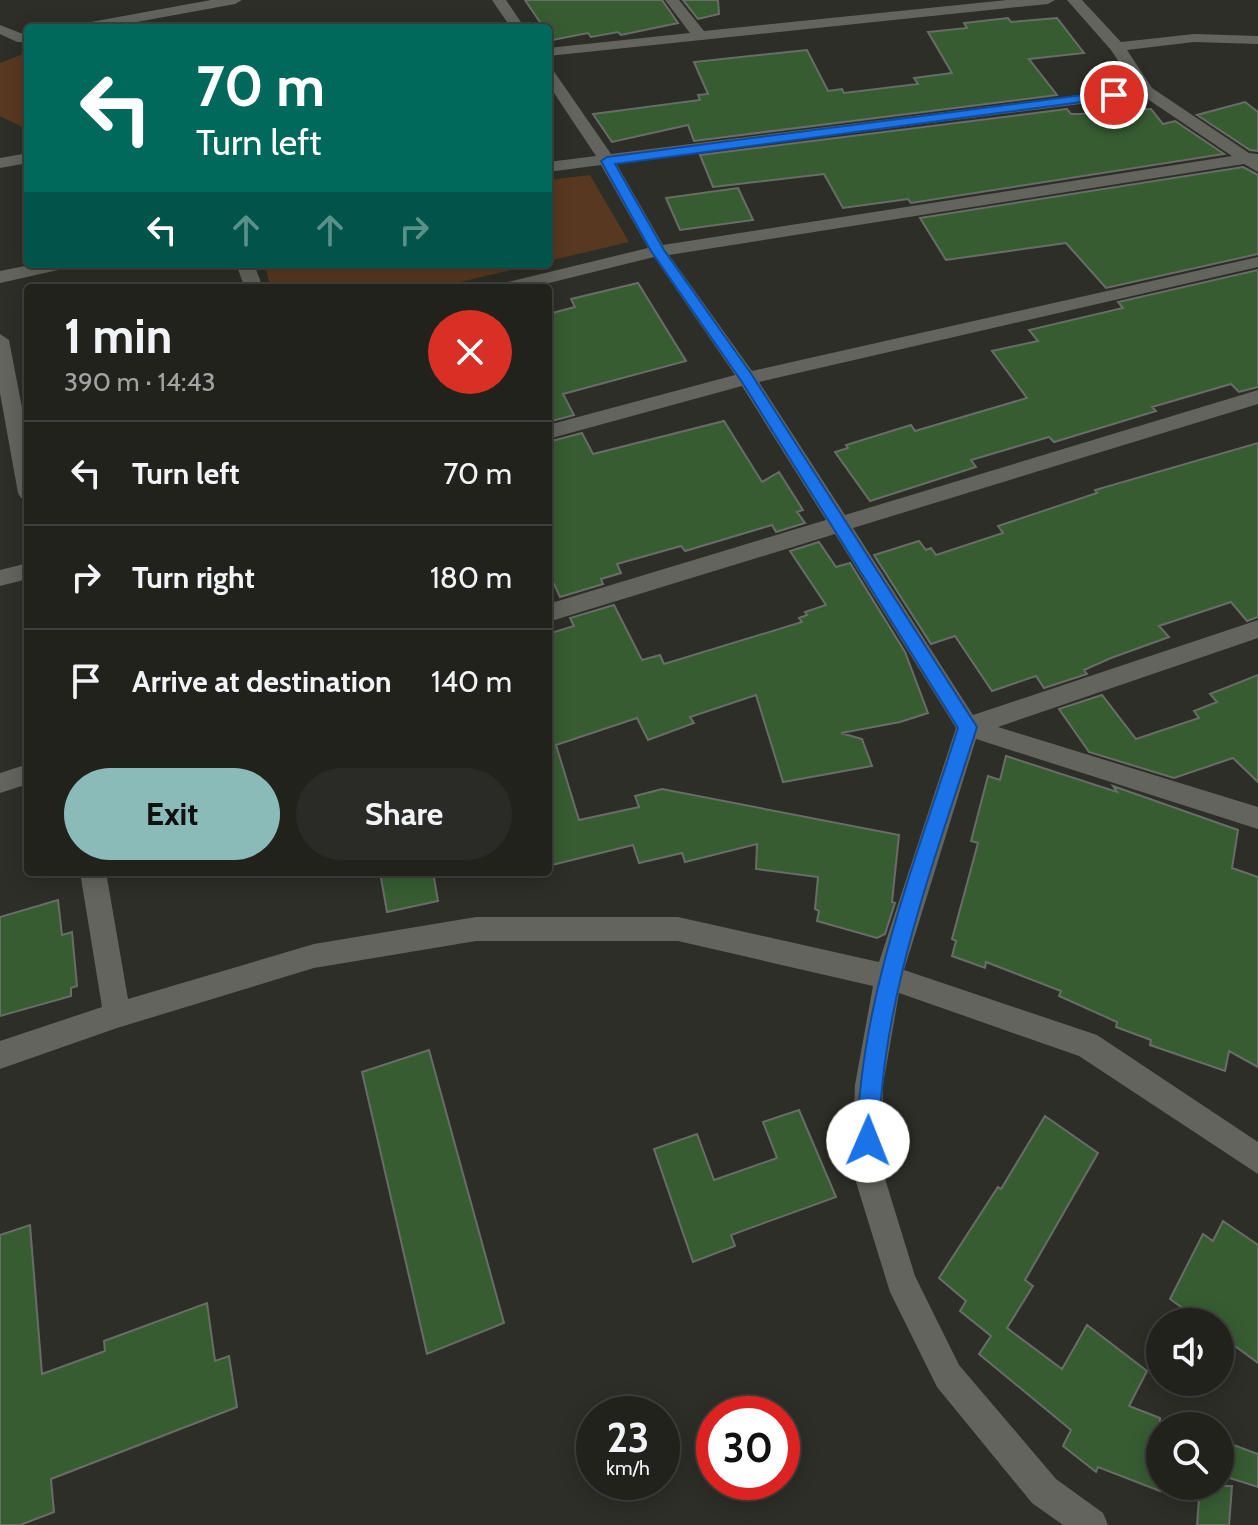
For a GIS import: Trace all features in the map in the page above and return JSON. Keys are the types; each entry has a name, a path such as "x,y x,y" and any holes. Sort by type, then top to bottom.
{"street":[{"path":"102,24 235,0"},
{"path":"499,0 515,24"},
{"path":"672,0 700,36"},
{"path":"552,52 1048,0"},
{"path":"1074,0 1117,47 1146,91 1254,161"},
{"path":"0,29 24,38"},
{"path":"1117,47 1194,38 1258,40"},
{"path":"552,79 607,161 658,251 747,378 968,727 1258,818"},
{"path":"552,167 1146,91"},
{"path":"0,163 24,159"},
{"path":"522,284 658,251 1254,161"},
{"path":"552,431 747,378 1258,262"},
{"path":"0,277 42,268"},
{"path":"0,340 24,469"},
{"path":"552,612 1258,397"},
{"path":"0,578 24,572"},
{"path":"968,727 1258,629"},
{"path":"968,727 888,977 869,1085 867,1169 901,1281 948,1376 1044,1491 1091,1525"},
{"path":"0,783 24,775"},
{"path":"94,876 117,1015"},
{"path":"0,1055 117,1015 314,956 476,929 678,929 888,977 1087,1045 1258,1159"}],"shaded area":[{"path":"24,54 24,128 0,116 0,63"},
{"path":"590,175 629,242 552,260 552,180"},
{"path":"265,268 520,268 452,284 270,284"}],"building":[{"path":"525,0 662,0 678,23 621,35 618,32 591,37 588,33 552,40 552,24 541,24"},
{"path":"683,0 718,0 719,14 698,19"},
{"path":"1008,18 1011,22 1057,18 1084,53 1029,59 1057,95 694,141 688,125 612,142 593,114 700,100 698,95 708,94 694,62 807,50 828,91 842,89 844,93 918,84 914,78 952,73 928,32 967,28 964,23"},
{"path":"1245,102 1258,112 1258,151 1250,150 1197,115"},
{"path":"1067,109 1071,114 1079,114 1151,109 1163,124 1175,121 1224,154 911,203 908,199 843,208 824,174 713,187 700,155"},
{"path":"1243,167 1258,175 1258,254 1106,288 1066,243 946,260 920,218"},
{"path":"738,188 753,220 680,230 666,198"},
{"path":"1258,270 1258,387 1239,392 1231,384 1152,407 1156,411 1054,442 1049,437 971,460 976,467 870,501 835,452 848,448 846,445 911,425 915,431 1027,398 992,351 1038,341 1029,330 1123,308 1118,302"},
{"path":"638,283 686,361 563,394 574,415 552,421 552,313 575,307 571,299"},
{"path":"724,421 762,482 779,472 803,510 797,512 805,523 776,532 772,525 685,551 681,546 617,564 621,573 601,579 603,584 560,597 552,580 552,441 582,433 593,454"},
{"path":"1258,443 1258,617 1247,621 1231,602 1159,626 1169,637 1084,670 1087,674 1044,688 1036,676 992,691 955,636 931,644 874,555 919,541 926,550 931,548 936,555 1003,533 998,526 1097,493 1095,490"},
{"path":"819,542 836,567 850,563 905,652 928,713 900,722 841,733 862,739 872,766 783,782 756,695 690,717 694,723 648,740 637,718 556,745 579,820 639,807 635,796 662,789 899,835 892,902 895,903 885,934 877,938 817,921 818,877 756,869 757,844 685,862 682,853 639,863 633,845 552,865 552,633 574,626 570,618 614,605 642,660 660,655 664,664 802,622 799,618 807,615 805,612 826,605 790,551"},
{"path":"1258,675 1258,782 1233,758 1174,778 1089,752 1059,709 1102,695 1136,739 1199,718 1194,711 1217,702 1210,694"},
{"path":"1006,756 1117,792 1113,786 1238,830 1232,868 1258,877 1258,1067 1229,1051 1225,1071 1150,1045 1151,1040 1116,1027 1117,1022 1059,996 1061,991 986,962 985,968 952,956 956,941 952,939 978,843 971,841 988,776 1000,780"},
{"path":"381,876 434,876 438,901 387,912"},
{"path":"58,900 62,935 72,932 77,986 71,988 71,996 0,1016 0,917"},
{"path":"429,1050 504,1323 427,1354 362,1072"},
{"path":"799,1110 836,1197 731,1235 735,1246 693,1262 654,1149 697,1134 714,1180 777,1158 763,1122"},
{"path":"1045,1116 1098,1153 1025,1280 1033,1286 1007,1328 1062,1369 1087,1325 1146,1370 1129,1406 1146,1413 1146,1486 1098,1467 1096,1472 1063,1446 1071,1430 979,1354 991,1336 960,1311 966,1301 939,1278 998,1187 1001,1189"},
{"path":"1223,1221 1258,1245 1258,1363 1234,1345 1234,1308 1183,1308 1170,1299 1203,1234 1213,1241"},
{"path":"30,1225 42,1374 105,1351 104,1341 207,1303 215,1361 229,1356 237,1407 51,1479 54,1512 20,1525 0,1525 0,1235"},
{"path":"1234,1445 1258,1454 1258,1487 1234,1479"},
{"path":"1199,1500 1231,1500 1229,1525 1197,1525"}],"route":[{"path":"868,1141 869,1085 888,977 968,727 747,378 658,251 607,161 1114,95"}]}
